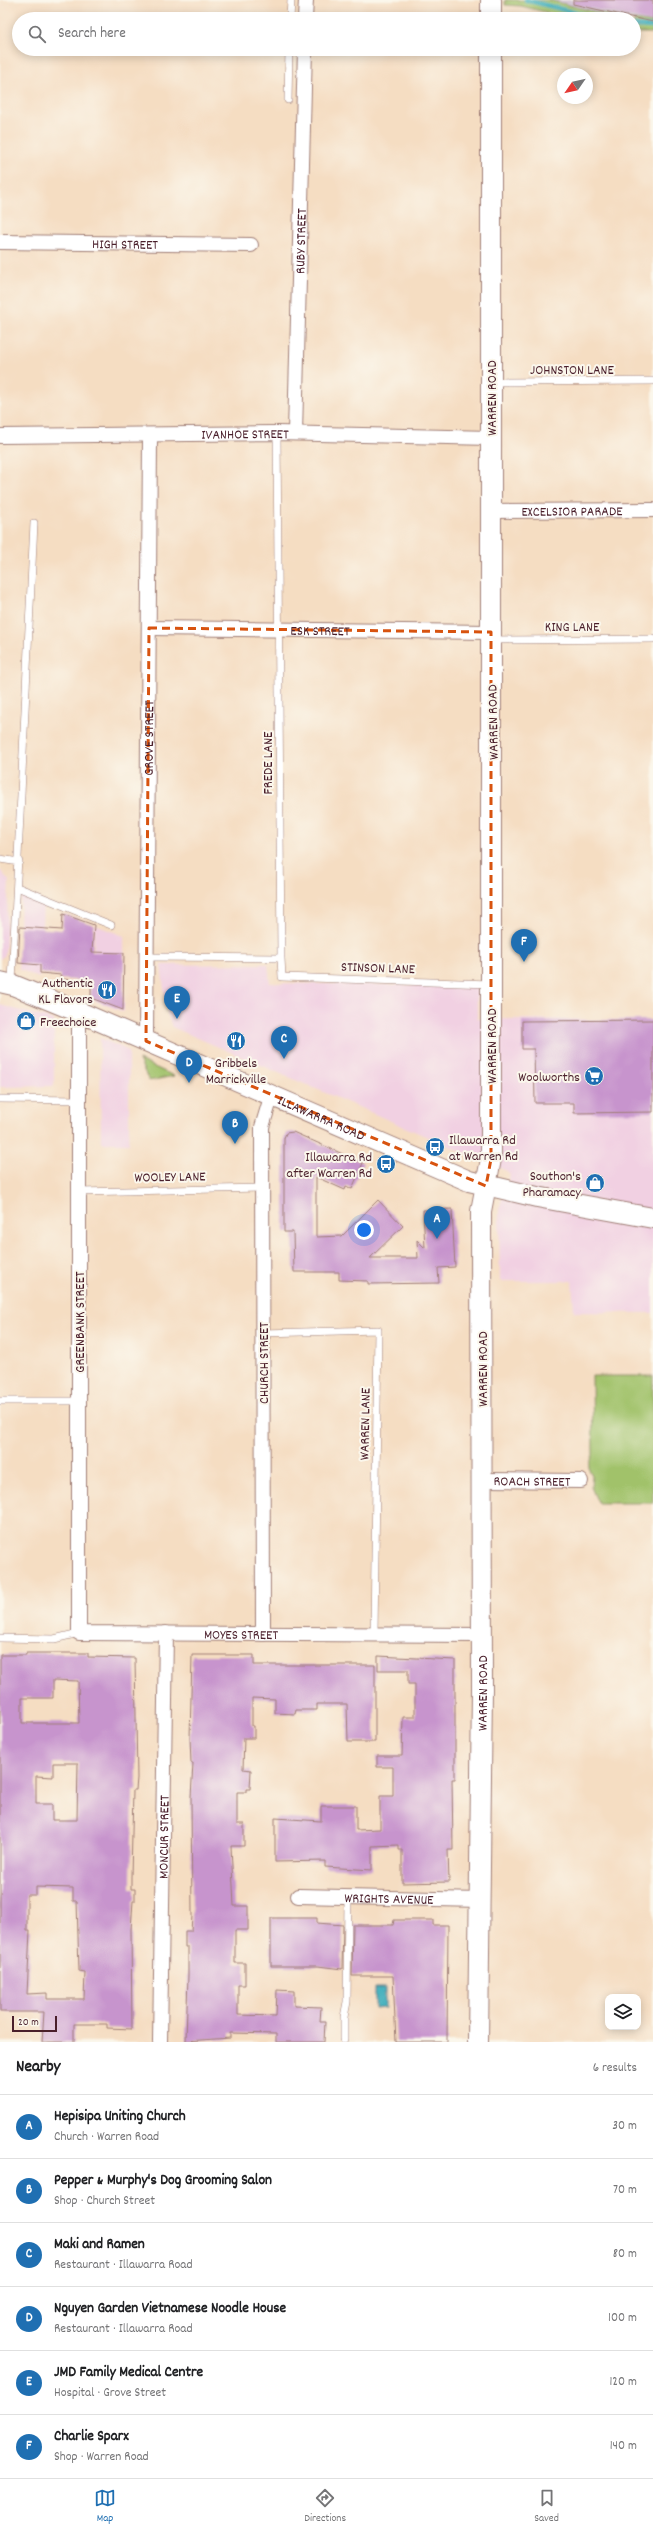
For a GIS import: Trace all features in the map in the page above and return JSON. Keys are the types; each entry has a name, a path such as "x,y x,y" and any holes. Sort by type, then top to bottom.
{"street":[{"path":"305,12 306,0"},
{"path":"491,0 491,12"},
{"name":"RUBY STREET","path":"295,433 304,56"},
{"name":"WARREN ROAD","path":"478,2042 481,1900 483,1480 481,1211 491,1159 491,56"},
{"name":"HIGH STREET","path":"0,242 251,245"},
{"name":"IVANHOE STREET","path":"0,436 295,433 491,438"},
{"name":"GROVE STREET","path":"146,1041 150,435"},
{"name":"EXCELSIOR PARADE","path":"492,511 653,510"},
{"name":"ESK STREET","path":"149,628 491,636"},
{"name":"ILLAWARRA ROAD","path":"6,983 79,1012 272,1094 362,1136 486,1186 653,1218"},
{"name":"GREENBANK STREET","path":"79,1012 79,1632"},
{"name":"CHURCH STREET","path":"263,1634 262,1127 272,1094"},
{"name":"ROACH STREET","path":"483,1480 581,1481"},
{"name":"MOYES STREET","path":"79,1632 482,1635"},
{"name":"MONCUR STREET","path":"160,2042 166,1633"},
{"name":"WRIGHTS AVENUE","path":"298,1896 481,1900"}],"lane":[{"path":"290,12 291,0"},
{"path":"288,100 289,56"},
{"name":"JOHNSTON LANE","path":"491,382 653,381"},
{"name":"FREDE LANE","path":"277,433 280,630 281,958"},
{"path":"6,983 11,968 19,862 34,523"},
{"name":"KING LANE","path":"491,636 653,639"},
{"path":"0,859 19,862"},
{"path":"17,886 111,925"},
{"path":"147,957 281,958"},
{"name":"STINSON LANE","path":"281,958 282,976 491,984"},
{"path":"0,1099 79,1100"},
{"name":"WOOLEY LANE","path":"79,1192 262,1188"},
{"name":"WARREN LANE","path":"263,1333 378,1330 374,1634"},
{"path":"0,1401 79,1401"},
{"name":"MOYES STREET","path":"0,1638 54,1639 79,1632"},
{"path":"344,2039 344,2017 347,2002 348,1897"}],"highlighted area":[{"path":"149,628 491,632 491,1159 486,1186 146,1041"}],"shaded area":[{"path":"549,0 653,0 653,23 641,21 641,12 592,12"},
{"path":"0,870 9,881 5,955 0,959"},
{"path":"21,896 43,904 39,978 19,969"},
{"path":"95,925 124,936 124,1012 91,999"},
{"path":"268,964 270,983 477,986 477,1019 653,1020 653,1313 574,1312 572,1281 500,1281 499,1209 510,1175 507,1171 172,1027 167,1013 161,965"},
{"path":"0,1005 54,1020 54,1086 0,1087"},
{"path":"100,1038 129,1051 129,1143 101,1143"}],"green space":[{"path":"505,0 549,0 596,12 545,12 521,6 505,5"},
{"path":"641,21 653,23 653,33 641,33"},
{"path":"139,1060 174,1076 149,1081"},
{"path":"592,1376 653,1376 653,1503 598,1503 591,1487 592,1475 588,1468 593,1455"}],"water":[{"path":"375,1988 385,1988 385,2008 375,2009"}],"building":[{"path":"573,0 653,0 653,22 641,19 641,12 609,12 573,4"},
{"path":"63,914 94,925 92,952 124,953 123,1010 91,998 91,981 60,979 61,975 40,973 40,965 18,963 20,927 62,930"},
{"name":"Woolworths","path":"653,1020 653,1112 574,1113 574,1103 535,1103 534,1049 522,1049 522,1021"},
{"path":"293,1132 363,1163 352,1189 346,1186 345,1190 316,1177 316,1237 342,1236 378,1200 403,1226 370,1258 418,1258 417,1240 425,1248 423,1210 452,1209 455,1267 438,1268 439,1283 368,1284 368,1281 339,1280 339,1272 294,1272 293,1232 284,1232 284,1138 286,1133"},
{"path":"26,1653 88,1653 88,1657 135,1658 137,1778 136,1790 133,1790 131,1877 131,1889 135,1889 131,1929 132,2029 107,2028 107,2024 74,2024 74,2042 42,2042 44,2012 0,2012 0,1655 26,1655","holes":["53,1680 78,1681 79,1723 22,1723 22,1698 53,1698","53,1763 78,1763 77,1820 52,1820 52,1804 36,1804 36,1776 53,1777","36,1887 73,1888 73,1901 77,1901 79,1971 85,1972 84,1999 47,1999 47,1993 27,1994 30,1930 27,1930 27,1895 36,1895"]},
{"path":"192,1655 254,1655 254,1665 375,1665 375,1742 348,1742 347,1704 317,1704 317,1710 296,1710 295,1714 275,1713 275,1699 252,1698 252,1726 254,1726 254,1738 244,1738 243,1769 251,1770 250,1789 246,1789 246,1792 237,1792 237,1824 244,1824 244,1846 231,1846 234,1906 248,1906 248,1930 235,1930 235,1963 245,1963 245,1985 238,1985 238,2015 276,2016 277,1990 294,1991 294,2006 321,2007 320,2022 325,2022 324,2042 276,2042 276,2034 230,2033 230,2038 186,2041 188,1947 185,1947 185,1931 191,1931 192,1916 191,1797 193,1763 191,1763 190,1738"},
{"path":"378,1656 455,1660 455,1779 452,1779 453,1850 448,1850 449,1882 402,1883 402,1850 399,1850 399,1845 372,1846 372,1870 325,1867 325,1861 275,1862 275,1818 321,1821 321,1806 356,1806 356,1830 380,1829 380,1796 393,1796 393,1767 377,1767 377,1756 402,1756 403,1717 415,1717 415,1684 408,1684 408,1670 378,1670"},
{"path":"271,1918 317,1918 317,1923 343,1925 342,1969 318,1966 271,1966"},
{"path":"394,1920 433,1920 433,1925 448,1925 447,2042 396,2042 393,1976 352,1976 353,1925 393,1925"}],"waterway":[{"path":"526,0 573,12"},
{"path":"641,26 653,27"}],"place":[{"name":"Charlie Sparx","path":"524,962"},
{"name":"Authentic KL Flavors","path":"107,990"},
{"name":"JMD Family Medical Centre","path":"177,1019"},
{"name":"Freechoice","path":"26,1021"},
{"name":"Gribbels Marrickville","path":"236,1041"},
{"name":"Maki and Ramen","path":"284,1059"},
{"name":"Woolworths","path":"594,1076"},
{"name":"Nguyen Garden Vietnamese Noodle House","path":"189,1083"},
{"name":"Pepper & Murphy's Dog Grooming Salon","path":"235,1144"},
{"name":"Illawarra Rd at Warren Rd","path":"435,1147"},
{"name":"Illawarra Rd after Warren Rd","path":"386,1164"},
{"name":"Southon's Pharamacy","path":"595,1183"},
{"name":"Hepisipa Uniting Church","path":"437,1239"}]}
